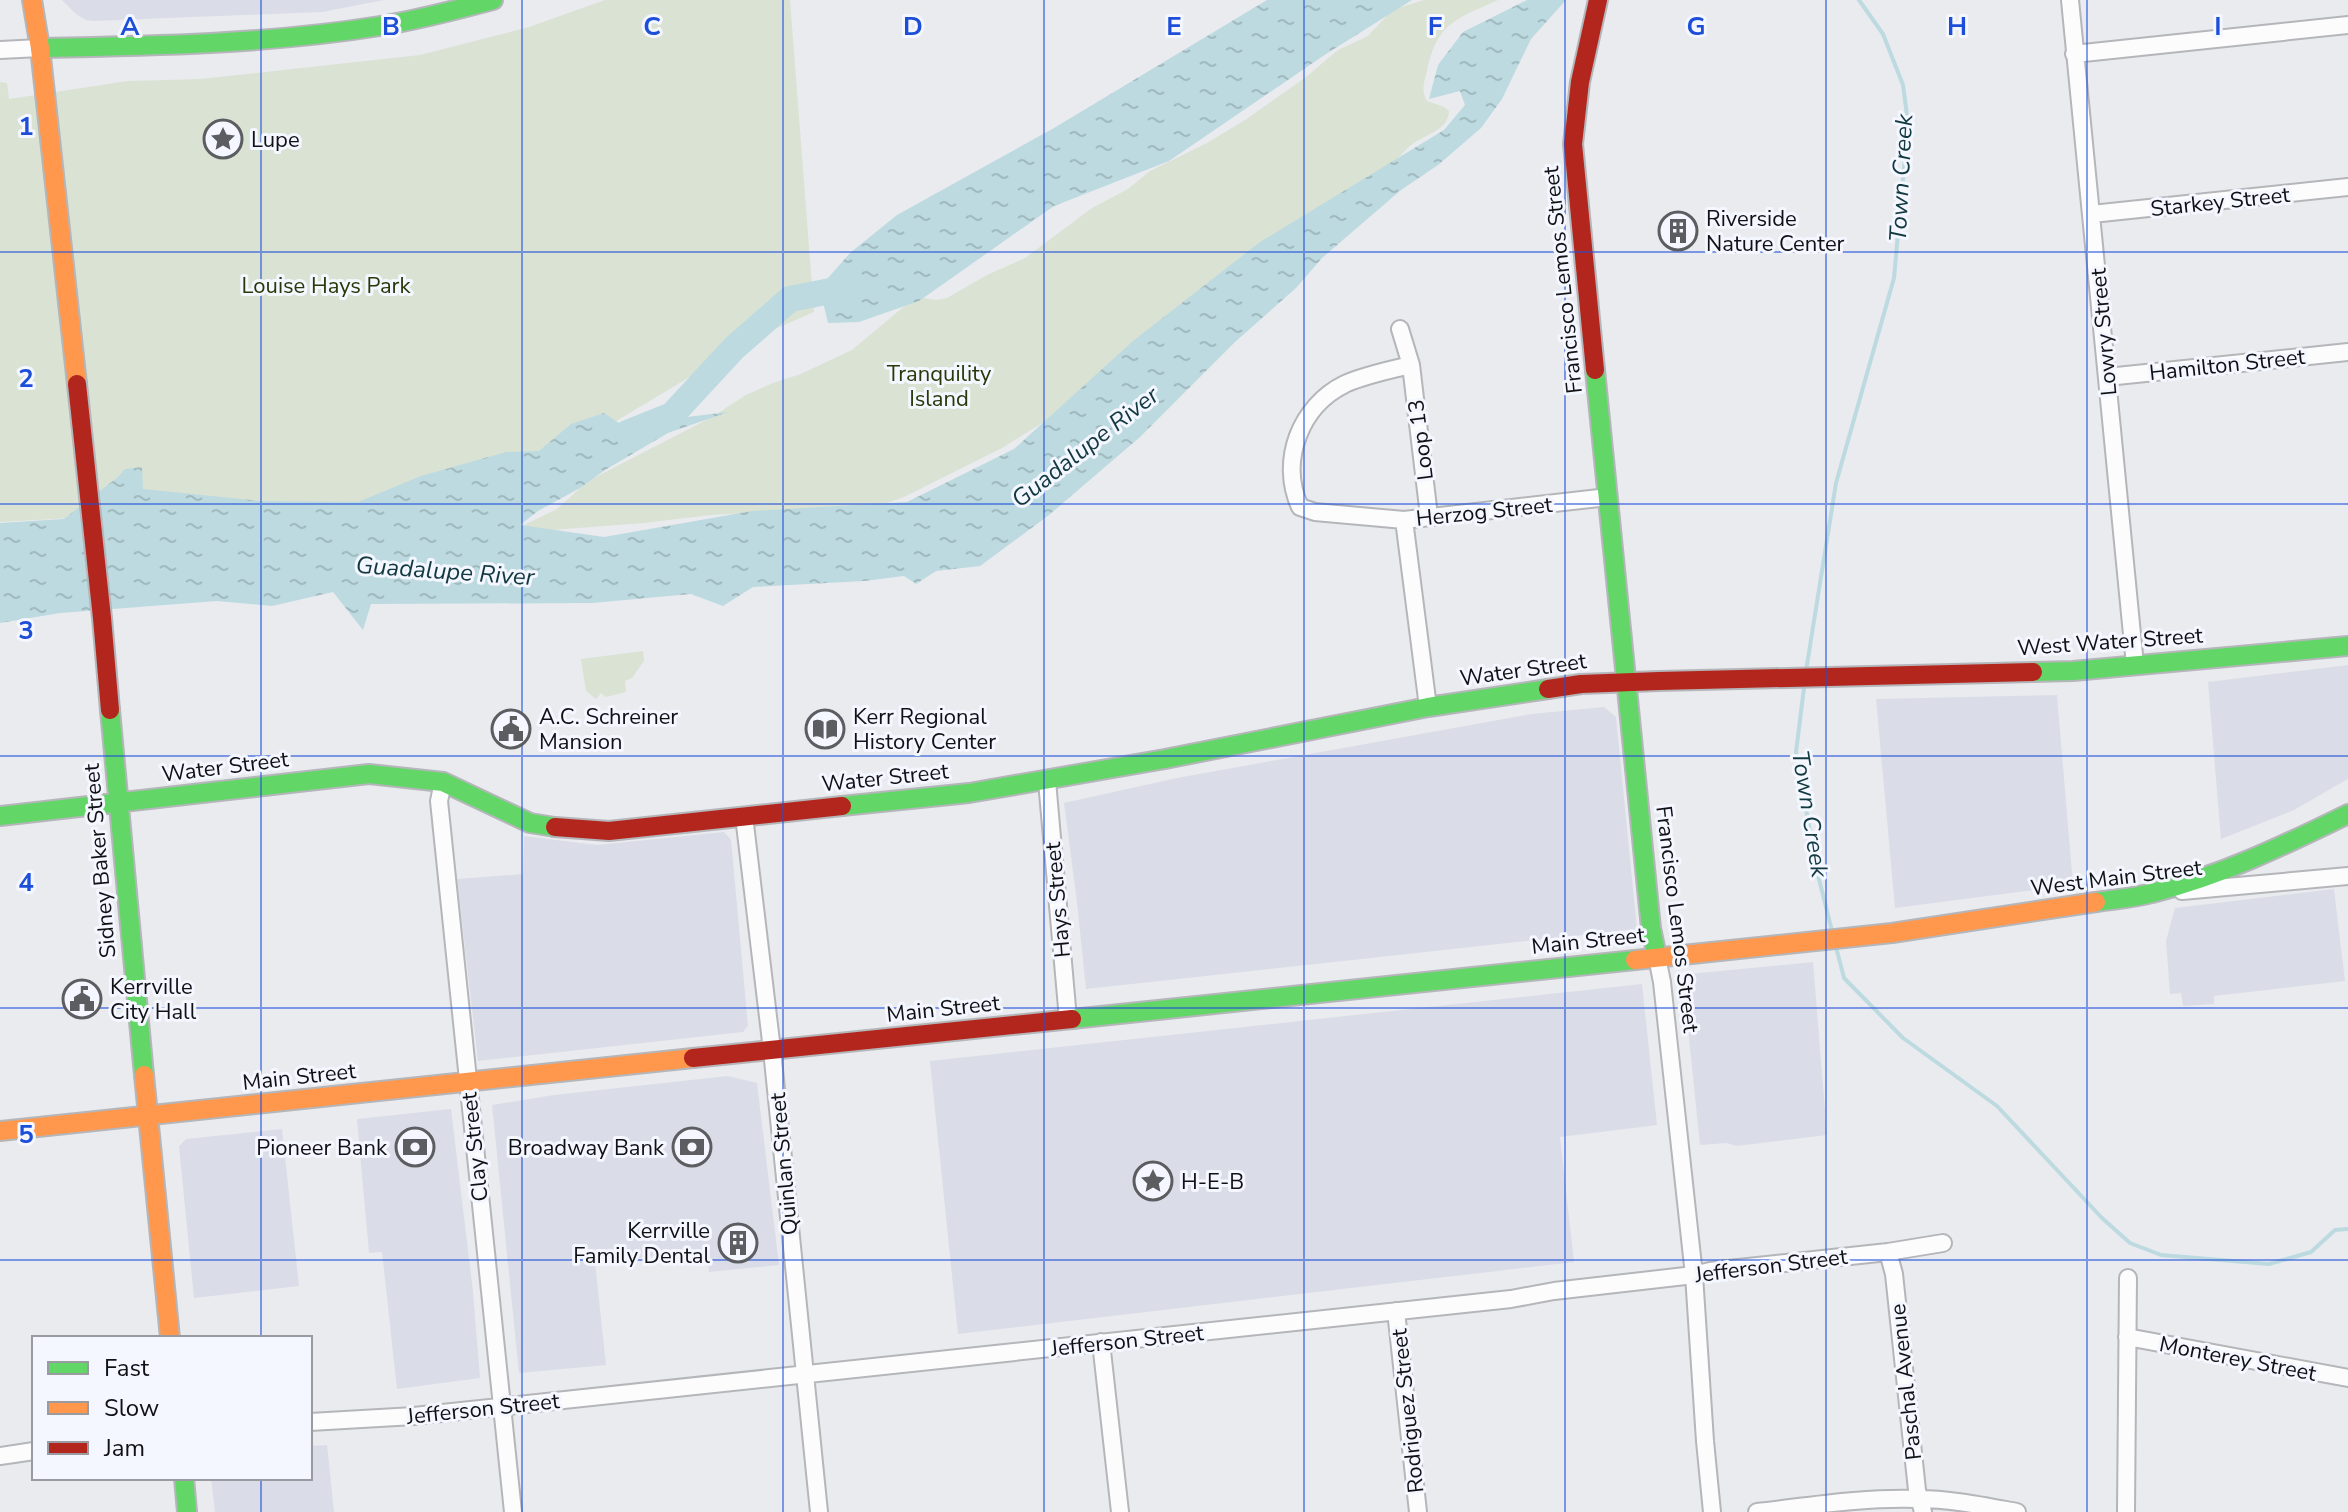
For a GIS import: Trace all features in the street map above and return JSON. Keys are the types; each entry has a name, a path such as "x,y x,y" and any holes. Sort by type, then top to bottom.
{"main road":[{"name":"Sidney Baker Street","path":"32,0 40,48 102,618 170,1336"},
{"path":"40,48 176,45 317,34 409,20 493,0"},
{"name":"Francisco Lemos Street","path":"1598,0 1572,132 1574,165 1651,928 1657,957"},
{"name":"West Water Street","path":"1875,675 2073,671 2348,646"},
{"name":"Water Street","path":"0,816 369,774 443,782 530,823 564,829 609,831 969,793 1047,781 1428,707 1581,684 1875,675"},
{"path":"2149,894 2179,886 2252,857 2348,814"},
{"name":"West Main Street","path":"1892,933 2149,894"},
{"name":"Main Street","path":"0,1131 1892,933"},
{"path":"184,1480 187,1512"}],"street":[{"name":"Lowry Street","path":"2070,0 2135,665"},
{"path":"2074,54 2348,25"},
{"path":"0,50 40,48"},
{"name":"Starkey Street","path":"2092,214 2348,187"},
{"name":"Loop 13","path":"1400,329 1411,365 1429,516"},
{"name":"Hamilton Street","path":"2107,377 2348,352"},
{"path":"1404,520 1315,512 1300,507 1290,459 1298,432 1324,398 1347,383 1411,365"},
{"name":"Herzog Street","path":"1428,707 1404,520 1608,497"},
{"name":"Hays Street","path":"1047,781 1068,1019"},
{"name":"Clay Street","path":"443,782 439,801 513,1512"},
{"name":"Quinlan Street","path":"744,816 772,1050 819,1512"},
{"name":"West Main Street","path":"2149,894 2348,878"},
{"name":"Francisco Lemos Street","path":"1657,957 1694,1275 1712,1512"},
{"name":"Jefferson Street","path":"312,1422 414,1416 1511,1299 1554,1291 1943,1243"},
{"name":"Paschal Avenue","path":"1888,1252 1894,1274 1921,1505"},
{"path":"2126,1512 2128,1278"},
{"name":"Rodriguez Street","path":"1396,1311 1418,1512"},
{"name":"Monterey Street","path":"2127,1337 2348,1378"},
{"path":"1101,1342 1120,1512"},
{"path":"0,1456 32,1451"},
{"path":"1757,1512 1881,1499 1921,1505 1951,1501 2017,1512"}],"shaded area":[{"path":"62,0 384,0 322,12 94,21 76,14"},
{"path":"2348,665 2348,779 2294,810 2221,839 2208,682"},
{"path":"2057,695 2073,885 1895,908 1876,699"},
{"path":"1604,707 1616,717 1637,929 1086,989 1064,803 1177,778 1531,714"},
{"path":"724,832 731,840 748,1026 743,1032 478,1061 457,879 523,874 524,836 597,845"},
{"path":"2334,889 2345,981 2214,996 2214,1004 2183,1006 2181,993 2170,994 2166,941 2175,908"},
{"path":"1813,962 1827,1135 1736,1146 1727,1143 1700,1145 1684,989 1689,974"},
{"path":"1642,984 1657,1125 1560,1137 1574,1262 958,1334 930,1061"},
{"path":"728,1076 757,1083 779,1265 709,1272 706,1250 595,1263 606,1365 519,1373 492,1105"},
{"path":"451,1109 480,1378 397,1389 382,1252 369,1253 357,1119"},
{"path":"282,1129 299,1286 194,1298 179,1146 186,1139"},
{"path":"327,1445 334,1512 215,1512 211,1480 312,1480 312,1446"}],"green space":[{"name":"Louise Hays Park","path":"605,0 790,0 814,312 756,337 525,476 358,502 0,522 0,82 7,83 9,99 128,81 201,79 420,55 529,27"},
{"name":"Tranquility Island","path":"1424,0 1498,0 1451,24 1431,55 1425,79 1425,98 1449,111 1445,123 1411,145 1392,165 1044,422 1002,448 887,503 527,532 522,526 557,509 588,481 712,417 746,395 852,350 907,304 922,298 947,298 1025,258 1092,208 1128,189 1150,171 1245,120 1338,50 1368,36 1392,10"},
{"path":"643,651 644,661 632,678 625,681 626,692 606,697 601,693 596,699 586,691 581,659"}],"water":[{"path":"1267,0 1412,0 1326,54 1169,161 1054,206 919,301 859,322 828,323 822,298 828,278 850,253 897,215 1054,128"},
{"path":"1527,0 1566,0 1531,39 1502,99 1481,128 1438,165 1401,190 1322,258 1296,288 1235,342 1140,437 1049,515 980,566 936,571 916,584 904,576 753,587 723,606 691,594 592,603 371,604 363,630 333,592 272,606 217,601 60,613 0,623 0,523 64,519 125,469 142,467 143,489 260,501 358,502 421,476 506,452 539,451 571,424 604,413 622,425 728,412 668,433 520,525 604,537 752,511 907,502 1014,449 1133,341 1260,242 1444,130 1465,105 1460,91 1429,99 1438,65 1463,32"}],"waterway":[{"name":"Town Creek","path":"1806,671 1836,483 1894,278 1908,123 1903,85 1883,34 1859,0"},
{"name":"Guadalupe River","path":"627,433 672,415 734,348 790,299 856,286"},
{"name":"Town Creek","path":"1804,688 1796,752 1817,871 1832,931"},
{"name":"Town Creek","path":"1836,947 1844,978 1903,1038 1997,1106 2102,1218 2130,1243 2161,1255 2269,1264 2311,1252 2335,1230 2348,1229"}],"traffic: fast":[{"path":"40,48 168,45 296,37 394,24 493,0"},
{"path":"1595,370 1651,928 1657,957"},
{"path":"2033,672 2348,646"},
{"path":"842,806 969,793 1165,759 1428,707 1548,689"},
{"path":"110,710 144,1075"},
{"path":"0,816 369,774 443,782 530,823 555,827"},
{"path":"2096,902 2145,895 2202,878 2348,814"},
{"path":"1072,1019 1635,960"},
{"path":"184,1480 187,1512"}],"traffic: slow":[{"path":"32,0 77,384"},
{"path":"1635,960 1892,933 2096,902"},
{"path":"0,1131 693,1058"},
{"path":"144,1075 170,1336"}],"traffic: jam":[{"path":"1595,370 1573,144 1580,82 1598,0"},
{"path":"77,384 110,710"},
{"path":"1548,689 1581,684 1659,681 2033,672"},
{"path":"555,827 609,831 842,806"},
{"path":"693,1058 1072,1019"}],"place":[{"name":"Lupe","path":"223,139"},
{"name":"Riverside Nature Center","path":"1678,231"},
{"name":"A.C. Schreiner Mansion","path":"511,729"},
{"name":"Kerr Regional History Center","path":"825,729"},
{"name":"Kerrville City Hall","path":"82,999"},
{"name":"Pioneer Bank","path":"415,1147"},
{"name":"Broadway Bank","path":"692,1147"},
{"name":"H-E-B","path":"1153,1181"},
{"name":"Kerrville Family Dental","path":"738,1243"}]}
